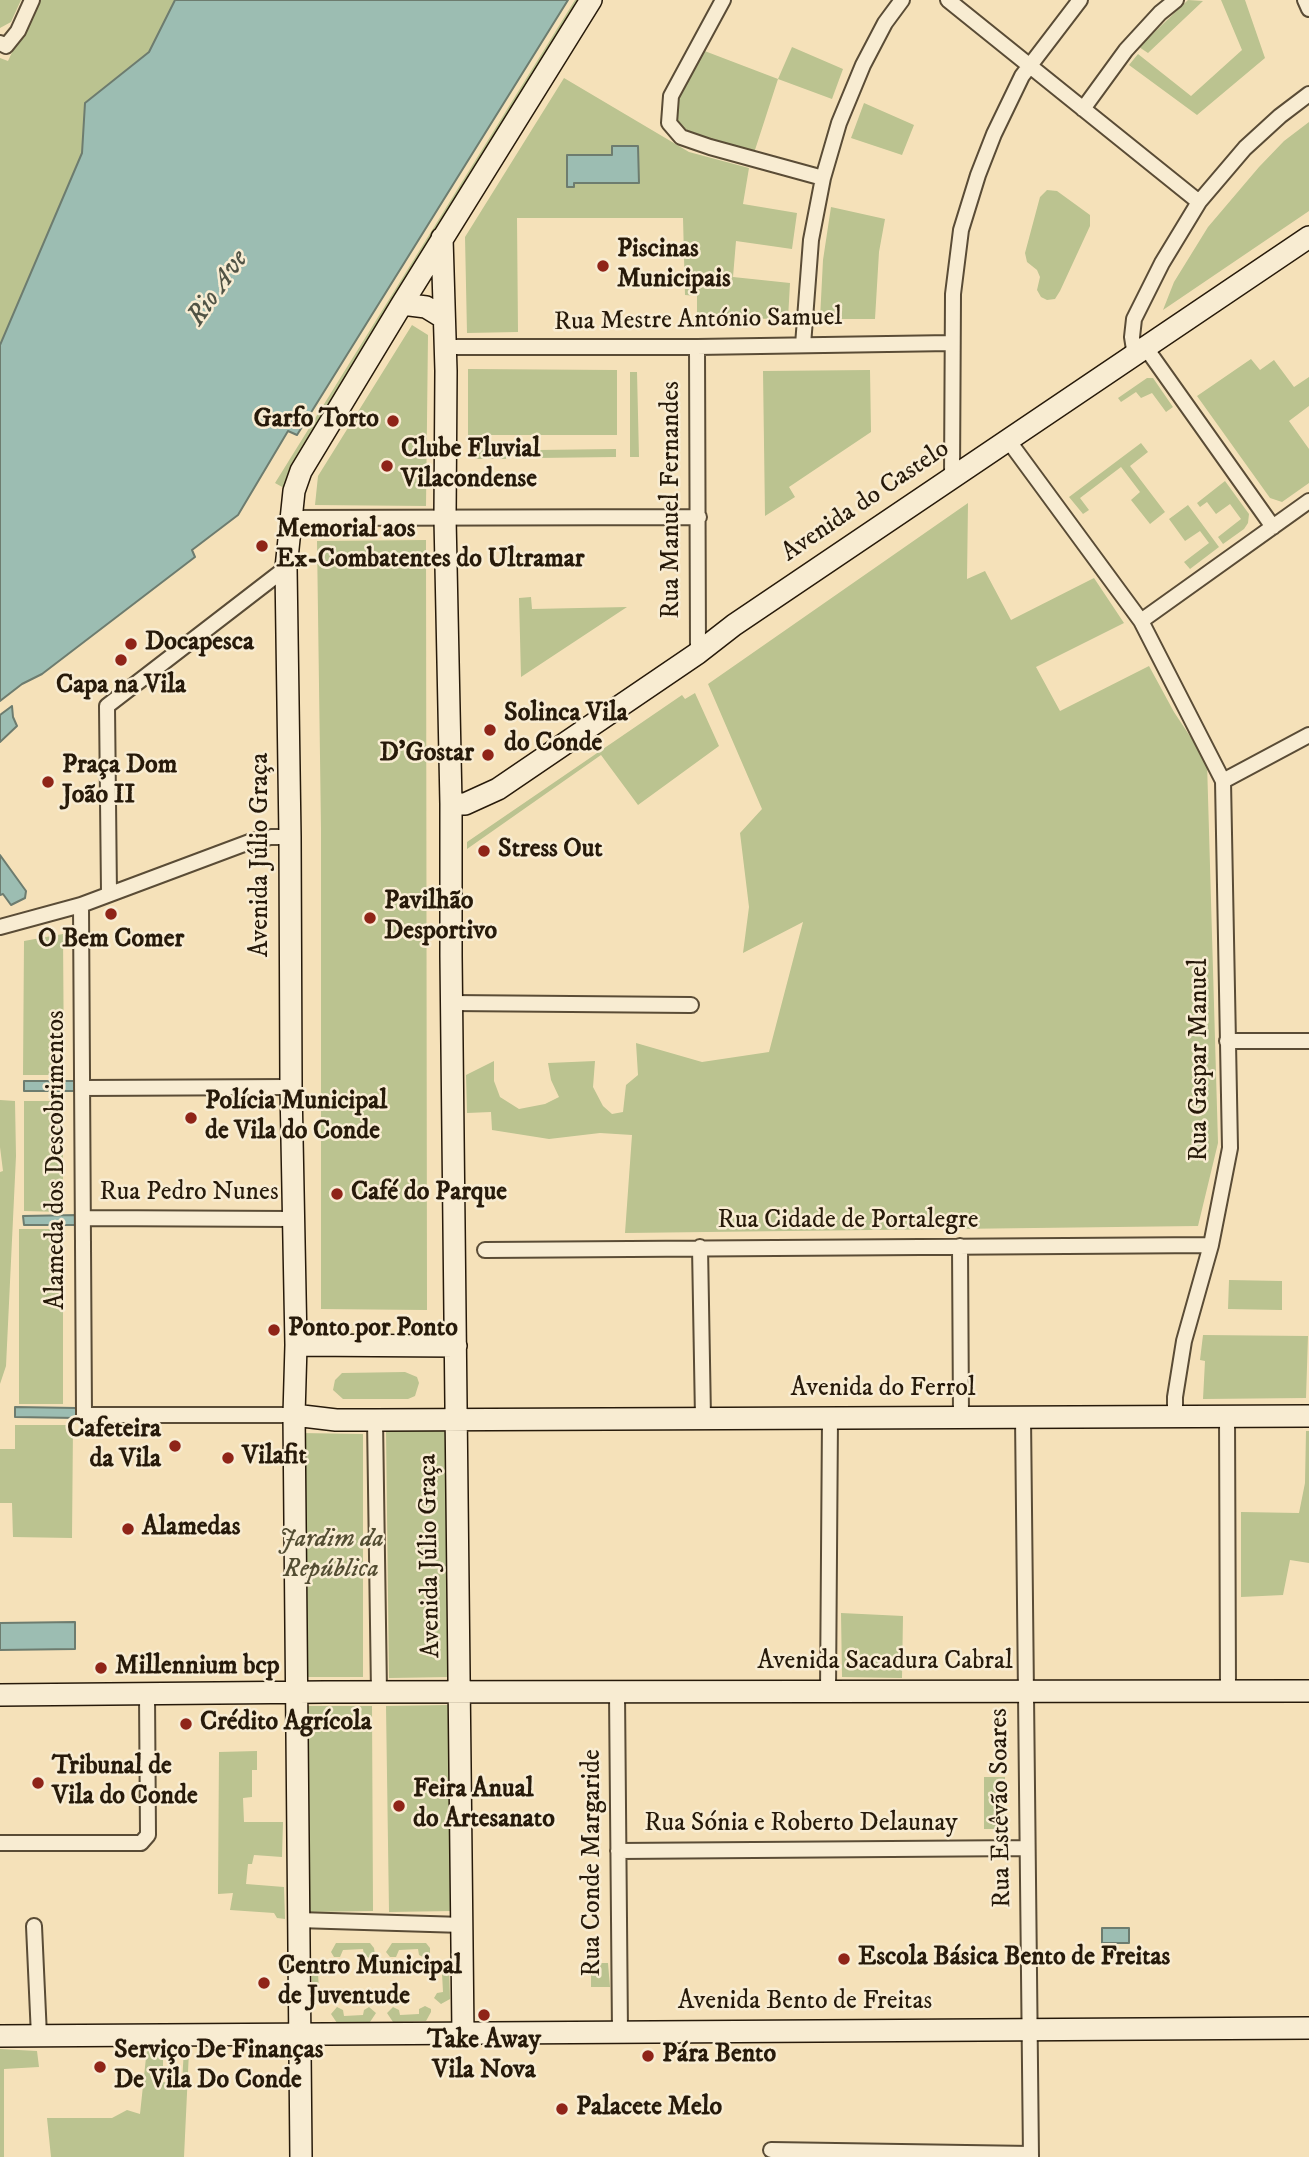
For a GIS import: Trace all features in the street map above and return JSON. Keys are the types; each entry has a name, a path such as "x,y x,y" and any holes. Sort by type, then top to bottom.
{"street":[{"path":"3,45 18,31 32,0"},
{"name":"Avenida Júlio Graça","path":"301,2157 294,1415 296,1345 290,1087 286,568 294,491 301,471 402,304 591,0"},
{"path":"723,0 671,96 669,123 681,137 823,178"},
{"path":"803,345 811,240 823,178 839,123 863,65 885,23 902,0"},
{"path":"952,478 951,343 953,293 961,230 990,144 1026,71 1080,0"},
{"path":"1083,108 1126,50 1160,13 1176,0"},
{"path":"1305,0 1309,9"},
{"path":"952,1 1026,71 1083,108 1199,202"},
{"path":"1273,527 1140,352 1132,337 1134,319 1162,263 1199,202 1245,148 1309,94"},
{"name":"Avenida do Castelo","path":"451,804 465,804 498,789 698,653 734,625 1309,237"},
{"name":"Avenida Júlio Graça","path":"442,238 446,347 445,518 451,804 463,2034"},
{"path":"402,304 426,307 444,318"},
{"name":"Rua Mestre António Samuel","path":"446,347 951,343"},
{"name":"Rua Manuel Fernandes","path":"697,347 698,653"},
{"path":"1009,440 1141,621 1223,781 1309,735"},
{"path":"1141,621 1309,501"},
{"path":"292,518 699,517"},
{"path":"109,894 107,706 286,568"},
{"name":"Rua Gaspar Manuel","path":"1175,1417 1175,1397 1184,1341 1211,1245 1230,1148 1223,781"},
{"path":"0,927 81,905 252,841 290,837"},
{"name":"Alameda dos Descobrimentos","path":"81,905 84,1415 294,1415"},
{"path":"452,1003 691,1004"},
{"path":"1227,1041 1309,1041"},
{"path":"82,1088 290,1087"},
{"name":"Rua Pedro Nunes","path":"84,1218 293,1219"},
{"name":"Rua Cidade de Portalegre","path":"485,1250 1211,1245"},
{"path":"960,1246 961,1417"},
{"path":"699,1247 703,1418"},
{"path":"296,1345 456,1346"},
{"name":"Avenida Júlio Graça","path":"294,1415 336,1420 457,1419"},
{"path":"1227,1416 1228,1690"},
{"name":"Avenida do Ferrol","path":"457,1419 1309,1416"},
{"name":"Rua Estêvão Soares","path":"1023,1417 1031,2156"},
{"path":"828,1691 830,1418"},
{"name":"Avenida Júlio Graça","path":"375,1420 379,1692"},
{"name":"Avenida Sacadura Cabral","path":"460,1692 1309,1691"},
{"path":"0,1695 297,1692"},
{"name":"Avenida Júlio Graça","path":"297,1692 460,1692"},
{"name":"Rua Conde Margaride","path":"617,1693 620,2032"},
{"path":"0,1843 141,1843 148,1835 147,1695"},
{"name":"Rua Sónia e Roberto Delaunay","path":"618,1850 1027,1848"},
{"path":"298,1920 463,1925"},
{"path":"34,1926 39,2036"},
{"name":"Avenida Bento de Freitas","path":"0,2036 1309,2028"},
{"path":"771,2150 833,2154 1031,2156"}],"green space":[{"path":"0,0 21,0 11,22 0,28"},
{"path":"36,0 175,0 149,52 85,103 82,153 0,345 0,58 8,61"},
{"path":"575,0 581,0 294,461 284,488 275,483"},
{"path":"1188,0 1203,1 1148,53 1139,47"},
{"path":"1221,0 1245,0 1265,58 1197,115 1129,65 1138,54 1191,96 1242,50"},
{"path":"792,47 843,69 832,99 778,79"},
{"path":"702,50 778,79 754,153 714,143 686,132 674,118 676,98"},
{"path":"564,78 689,152 749,168 743,204 797,213 792,249 736,241 733,277 790,283 788,319 697,318 697,296 685,295 683,218 517,218 518,332 467,333 465,237"},
{"path":"864,103 914,125 902,155 851,138"},
{"path":"1309,122 1309,211 1163,310 1174,282 1208,227 1284,141"},
{"path":"1047,190 1057,191 1090,215 1090,226 1060,291 1055,299 1047,300 1041,297 1037,290 1040,277 1037,270 1027,262 1025,253 1040,197"},
{"path":"831,207 885,219 879,252 875,319 820,319 823,260"},
{"path":"412,325 428,335 426,506 315,505 318,476"},
{"path":"1251,359 1260,370 1274,360 1294,387 1309,377 1309,406 1289,421 1309,449 1309,483 1282,502 1270,498 1197,396"},
{"path":"468,369 617,370 617,435 468,435"},
{"path":"870,370 871,432 789,487 795,497 765,516 763,371"},
{"path":"630,372 637,372 639,457 630,457"},
{"path":"1147,378 1153,378 1173,407 1166,412 1152,393 1141,398 1136,392 1121,402 1118,398"},
{"path":"1141,443 1148,452 1130,466 1165,512 1150,524 1131,500 1140,492 1121,467 1080,498 1089,510 1083,514 1069,497"},
{"path":"506,449 506,459 469,459 469,450"},
{"path":"616,449 616,457 537,458 537,450"},
{"path":"1225,481 1249,514 1244,529 1223,544 1218,537 1241,519 1230,504 1216,514 1207,502 1200,507 1197,503"},
{"path":"968,503 967,579 985,571 1011,620 1094,578 1124,623 1036,667 1060,711 1149,666 1174,712 1207,762 1218,1143 1198,1226 625,1233 632,1135 600,1133 549,1139 492,1130 491,1112 467,1113 466,1075 494,1061 494,1081 500,1097 519,1109 545,1104 559,1097 551,1080 548,1063 595,1061 593,1087 603,1106 612,1114 623,1112 626,1085 638,1075 636,1043 702,1062 769,1052 803,922 743,953 749,907 740,833 762,809 708,684"},
{"path":"1188,505 1219,547 1190,569 1184,562 1209,543 1200,531 1185,541 1169,519"},
{"path":"426,540 427,1310 321,1309 321,829 317,541"},
{"path":"531,597 532,609 627,607 521,677 519,598"},
{"path":"695,693 719,746 638,805 601,755 467,849 467,842 682,695 685,699"},
{"path":"63,934 64,1075 23,1075 24,941"},
{"path":"0,1100 15,1101 16,1156 6,1366 0,1384 0,1172 3,1171"},
{"path":"24,1101 63,1101 63,1212 24,1211"},
{"path":"19,1229 63,1229 63,1404 19,1404"},
{"path":"1229,1280 1282,1281 1282,1310 1228,1309"},
{"path":"1203,1335 1308,1336 1306,1398 1203,1399 1205,1361 1200,1360"},
{"path":"405,1372 417,1377 419,1383 415,1396 408,1399 343,1399 333,1390 335,1380 342,1373"},
{"path":"15,1425 73,1425 72,1538 13,1537 12,1503 0,1503 0,1449 15,1449"},
{"name":"Jardim da República","path":"447,1430 450,1677 389,1678 386,1431"},
{"path":"1306,1431 1309,1431 1309,1563 1290,1560 1283,1595 1241,1597 1241,1512 1299,1513 1305,1483"},
{"name":"Jardim da República","path":"300,1433 363,1434 363,1677 300,1677"},
{"path":"841,1613 903,1616 902,1678 842,1677"},
{"path":"448,1705 452,1911 389,1912 386,1706"},
{"path":"308,1706 372,1706 373,1911 305,1912"},
{"path":"257,1751 257,1770 252,1770 252,1797 243,1798 244,1822 283,1822 282,1857 254,1855 252,1864 248,1864 246,1884 284,1887 285,1919 277,1918 274,1913 230,1910 233,1893 218,1894 219,1752"},
{"path":"984,1777 1005,1777 1005,1829 984,1829"},
{"path":"336,1943 370,1943 375,1955 369,1958 364,1955 363,1949 343,1950 340,1957 334,1957 331,1952"},
{"path":"392,1943 426,1943 430,1948 430,1955 425,1958 419,1955 418,1949 399,1950 396,1957 390,1957 386,1952"},
{"path":"320,1960 327,1966 324,1971 318,1972 319,1992 324,1992 328,1997 322,2004 313,1999 311,1966"},
{"path":"440,1960 449,1966 450,1999 441,2004 434,1998 437,1993 443,1992 442,1973 437,1972 434,1966"},
{"path":"591,1963 608,1963 610,1987 591,1987"},
{"path":"425,2006 431,2009 426,2021 393,2022 387,2013 393,2007 399,2010 400,2015 419,2014 419,2009"},
{"path":"337,2007 343,2010 344,2016 363,2015 364,2010 369,2007 376,2013 370,2022 337,2023 331,2014"},
{"path":"147,2048 163,2049 163,2082 182,2083 184,2049 189,2051 184,2157 51,2157 47,2118 112,2118 127,2110 140,2114"},
{"path":"0,2049 37,2051 39,2067 4,2069 4,2157 0,2157"}],"water":[{"name":"Rio Ave","path":"175,0 568,0 297,435 288,431 238,515 192,550 195,557 42,674 22,684 0,701 0,345 82,153 85,103 149,52"},
{"path":"612,146 638,146 639,183 574,183 574,187 567,187 567,155 612,155"},
{"path":"12,706 17,726 0,742 0,715"},
{"path":"0,855 26,891 25,898 11,905 3,894 0,895"},
{"path":"24,1081 76,1081 76,1091 24,1091"},
{"path":"78,1215 78,1225 24,1225 23,1216"},
{"path":"15,1407 76,1408 76,1418 15,1417"},
{"path":"75,1622 75,1649 0,1650 0,1623"},
{"path":"1102,1928 1129,1928 1129,1943 1102,1943"}],"place":[{"name":"Piscinas Municipais","path":"603,266"},
{"name":"Garfo Torto","path":"393,421"},
{"name":"Clube Fluvial Vilacondense","path":"387,466"},
{"name":"Memorial aos Ex-Combatentes do Ultramar","path":"262,546"},
{"name":"Docapesca","path":"131,644"},
{"name":"Capa na Vila","path":"121,660"},
{"name":"Solinca Vila do Conde","path":"490,730"},
{"name":"D'Gostar","path":"488,755"},
{"name":"Praça Dom João II","path":"48,782"},
{"name":"Stress Out","path":"484,851"},
{"name":"O Bem Comer","path":"111,914"},
{"name":"Pavilhão Desportivo","path":"370,918"},
{"name":"Polícia Municipal de Vila do Conde","path":"191,1118"},
{"name":"Café do Parque","path":"337,1194"},
{"name":"Ponto por Ponto","path":"274,1330"},
{"name":"Cafeteira da Vila","path":"175,1446"},
{"name":"Vilafit","path":"228,1458"},
{"name":"Alamedas","path":"128,1529"},
{"name":"Millennium bcp","path":"101,1668"},
{"name":"Crédito Agrícola","path":"186,1724"},
{"name":"Tribunal de Vila do Conde","path":"38,1783"},
{"name":"Feira Anual do Artesanato","path":"399,1806"},
{"name":"Escola Básica Bento de Freitas","path":"844,1959"},
{"name":"Centro Municipal de Juventude","path":"264,1983"},
{"name":"Take Away Vila Nova","path":"484,2015"},
{"name":"Pára Bento","path":"648,2056"},
{"name":"Serviço De Finanças De Vila Do Conde","path":"100,2067"},
{"name":"Palacete Melo","path":"562,2109"}]}
